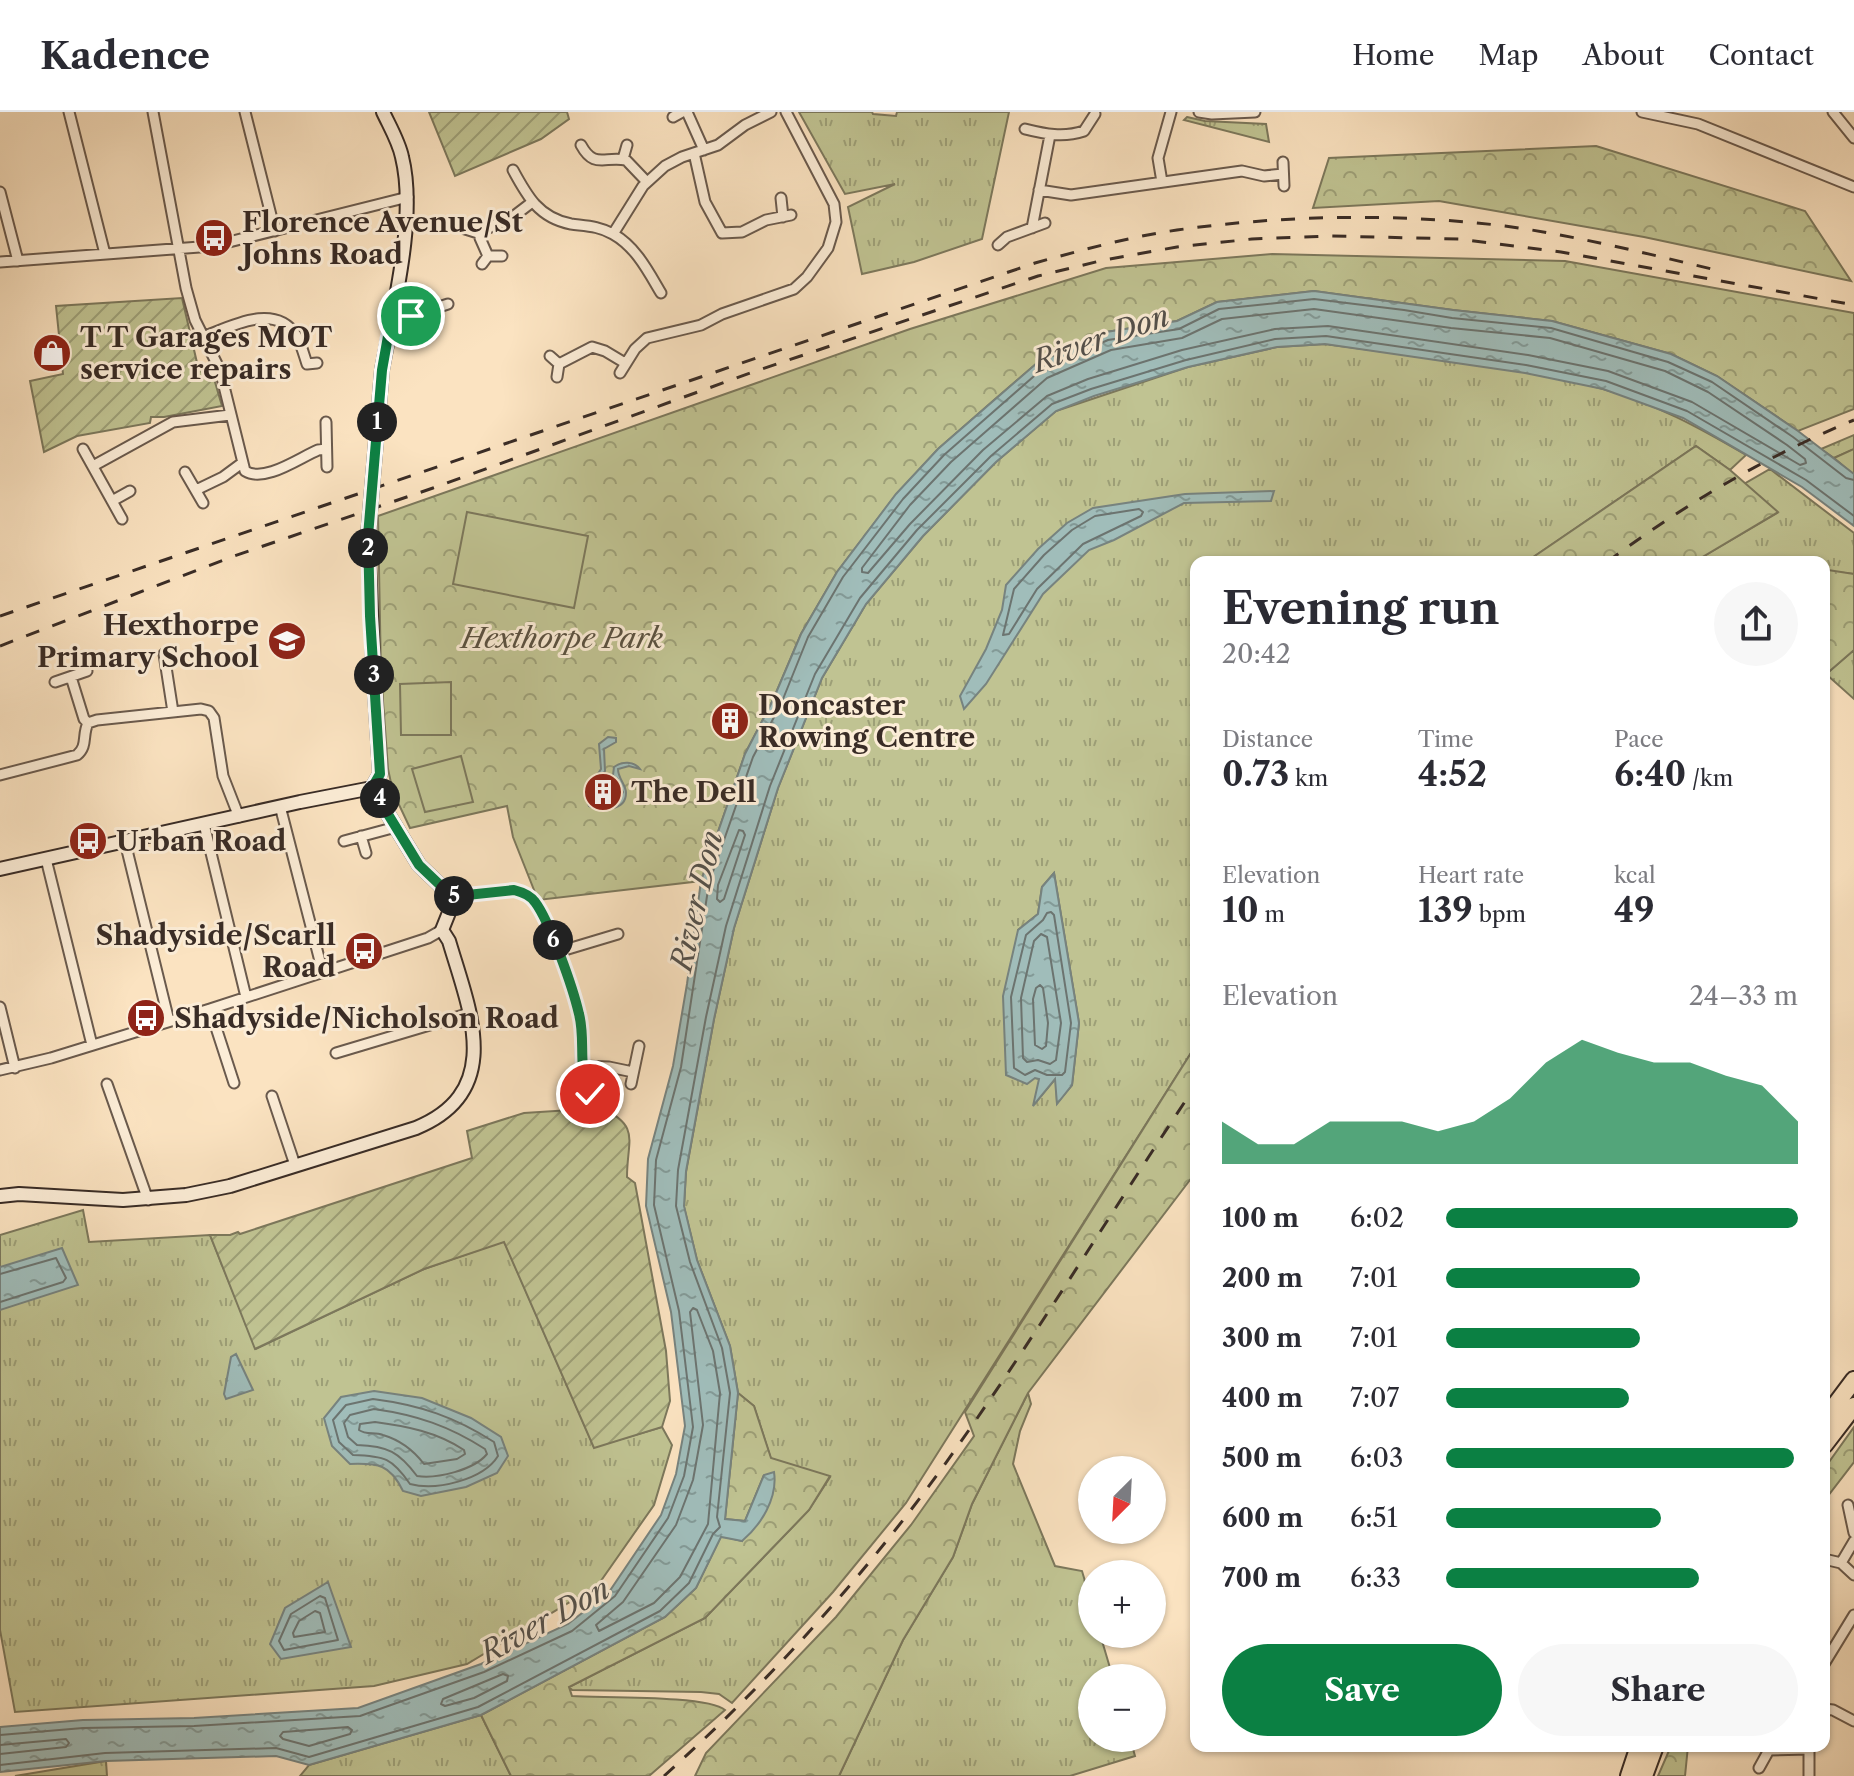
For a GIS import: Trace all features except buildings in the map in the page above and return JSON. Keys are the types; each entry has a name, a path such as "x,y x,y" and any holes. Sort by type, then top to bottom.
{"highway":[{"path":"1830,1412 1854,1380"},
{"path":"1830,1437 1854,1406"},
{"path":"1629,1776 1637,1752"},
{"path":"1644,1776 1653,1752"}],"street":[{"path":"69,112 105,254"},
{"path":"153,112 186,288 195,320 220,370 245,471 260,475 326,449"},
{"path":"245,112 275,231"},
{"path":"0,869 372,788 380,774 368,536 382,370 408,197 402,155 383,112"},
{"path":"613,234 647,182 665,166 718,145 745,125 771,112"},
{"path":"559,364 592,347 605,351 622,368 647,338 701,325 722,314 794,289 807,277 828,248 836,222 834,204 786,112"},
{"path":"1162,182 1158,158 1171,112"},
{"path":"1199,112 1255,112"},
{"path":"1642,112 1698,124 1854,187"},
{"path":"1698,124 1702,112"},
{"path":"1833,112 1854,138"},
{"path":"681,114 704,150"},
{"path":"1025,129 1050,135 1073,135 1084,131 1095,114"},
{"path":"1032,228 1050,135"},
{"path":"581,145 594,160 623,159 647,182"},
{"path":"623,159 627,145"},
{"path":"694,153 705,202 722,233"},
{"path":"1283,162 1284,186"},
{"path":"513,170 531,203 563,222 598,227 630,247 661,293"},
{"path":"1039,190 1071,195 1242,171 1264,176 1283,174"},
{"path":"0,192 18,261"},
{"path":"0,262 213,246 408,197"},
{"path":"722,233 742,232 766,220 787,216 781,198"},
{"path":"481,234 531,203"},
{"path":"998,245 1007,237 1045,223"},
{"path":"462,228 481,234"},
{"path":"716,244 722,233"},
{"path":"481,234 485,260 502,256"},
{"path":"641,283 652,277"},
{"path":"392,314 411,316 448,304"},
{"path":"203,337 253,319 271,318 285,324 296,334 307,364 317,363"},
{"path":"550,356 559,364"},
{"path":"557,377 559,364"},
{"path":"93,466 173,422 230,415"},
{"path":"326,422 327,467"},
{"path":"83,449 122,519"},
{"path":"196,490 223,477 242,463"},
{"path":"185,472 203,503"},
{"path":"112,501 130,491"},
{"path":"164,654 173,712"},
{"path":"55,682 87,671"},
{"path":"71,677 88,723"},
{"path":"0,775 77,755 84,747 88,723 97,720 201,709 212,714 223,776 239,817"},
{"path":"0,1070 210,1009 428,938 442,930 450,910 448,897 419,865 372,788"},
{"path":"280,806 323,973"},
{"path":"204,824 246,997"},
{"path":"344,841 396,827"},
{"path":"361,836 366,853"},
{"path":"125,842 169,1021"},
{"path":"46,859 92,1045"},
{"path":"448,897 514,890 523,892 535,902 558,952 580,1016 582,1066 587,1091 596,1100"},
{"path":"0,1196 148,1200 221,1188 416,1128 441,1114 455,1100 470,1073 475,1033 449,941 442,930"},
{"path":"558,952 618,934"},
{"path":"0,1007 15,1068"},
{"path":"210,1009 234,1083"},
{"path":"336,1053 470,1013"},
{"path":"631,1084 639,1046"},
{"path":"582,1066 633,1072"},
{"path":"107,1084 148,1200"},
{"path":"272,1096 295,1165"},
{"path":"1848,1505 1854,1533"},
{"path":"1841,1563 1854,1541"},
{"path":"1830,1560 1841,1563 1854,1575"},
{"path":"1830,1644 1854,1615"},
{"path":"1830,1709 1854,1721"},
{"path":"1759,1768 1766,1752"},
{"path":"1809,1752 1809,1776"}],"green space":[{"path":"429,112 567,112 569,119 541,139 455,176"},
{"path":"799,112 872,112 896,116 897,112 1009,112 982,239 914,262 862,274 848,207 895,184 845,194"},
{"path":"1187,117 1266,124 1269,142 1184,120"},
{"path":"1596,146 1805,211 1851,281 1644,237 1439,201 1313,208 1329,158"},
{"name":"Hexthorpe Park","path":"1272,254 1565,261 1854,313 1854,409 1798,431 1717,376 1671,354 1552,321 1314,291 1217,302 1177,321 1106,332 1037,363 938,449 895,496 837,572 801,634 773,700 745,754 701,881 538,900 513,837 507,806 410,828 393,792 388,769 381,674 378,516 910,329 1106,268"},
{"path":"182,298 198,367 210,365 222,406 151,417 150,423 77,436 44,452 30,381 63,374 56,306"},
{"path":"1326,344 1501,367 1570,380 1622,395 1659,409 1746,455 1730,470 1696,446 1535,556 1190,556 1190,1054 906,1503 833,1592 732,1703 719,1694 701,1692 572,1690 569,1687 705,1618 809,1510 830,1477 771,1459 754,1406 738,1393 730,1346 697,1260 684,1207 686,1172 734,928 778,788 822,678 866,604 923,536 996,462 1056,411 1188,367 1277,347","holes":["1054,873 1079,1023 1072,1085 1057,1103 1056,1078 1034,1104 1040,1079 1035,1078 1018,930 1038,914 1042,887"]},
{"path":"1854,435 1854,449 1834,458 1821,449"},
{"path":"1696,446 1730,470 1778,512 1704,556 1535,556"},
{"path":"1854,449 1854,475 1834,458"},
{"path":"1770,469 1854,533 1854,574 1830,571 1830,556 1704,556 1777,513 1744,484"},
{"path":"467,512 588,536 574,608 453,584"},
{"path":"1830,570 1854,574 1854,650 1830,671"},
{"path":"1854,650 1854,699 1830,678 1830,671"},
{"path":"451,682 451,735 401,735 400,684"},
{"path":"461,756 473,802 425,812 412,769"},
{"path":"1190,1055 1190,1180 1028,1393 972,1504 953,1557 903,1640 839,1776 695,1776 706,1753 836,1617 911,1525 974,1436 965,1412"},
{"path":"602,1108 622,1122 629,1136 627,1177 635,1183 666,1351 670,1401 662,1427 594,1448 504,1242 424,1269 255,1349 210,1235 240,1234 472,1158 467,1131 524,1113"},
{"path":"83,1210 89,1242 210,1235 256,1349 424,1269 504,1241 594,1447 662,1427 672,1445 654,1505 598,1585 467,1664 374,1686 15,1712 0,1630 0,1235"},
{"path":"738,1393 754,1406 771,1458 830,1476 809,1510 705,1618 569,1687 572,1696 677,1700 715,1705 725,1710 649,1776 511,1776 481,1715 665,1617 696,1588 721,1536 742,1541 764,1475 745,1521 725,1519"},
{"path":"1028,1393 1031,1404 1020,1431 1013,1464 1055,1566 1078,1570 1078,1648 1104,1648 1109,1664 1078,1664 1078,1752 1134,1752 1135,1756 1070,1776 839,1776 903,1640 953,1557 972,1504"},
{"path":"1854,1427 1854,1462 1830,1493 1830,1461"},
{"path":"481,1715 511,1776 300,1776 309,1765"},
{"path":"1668,1752 1687,1752 1685,1776 1658,1776"},
{"path":"106,1761 107,1776 15,1776"}],"water":[{"name":"River Don","path":"1314,291 1552,321 1671,354 1717,376 1854,474 1854,526 1802,487 1683,418 1603,389 1525,373 1325,344 1277,347 1188,367 1056,411 996,462 923,536 866,604 822,678 778,788 734,928 686,1171 684,1206 697,1260 730,1346 738,1393 725,1519 745,1521 764,1475 774,1472 771,1501 756,1527 742,1541 721,1537 696,1588 665,1617 481,1715 309,1765 276,1756 106,1761 0,1772 0,1727 83,1720 194,1718 358,1708 481,1664 568,1624 609,1592 661,1515 676,1474 685,1426 671,1312 646,1206 648,1159 673,1066 701,881 745,754 773,700 801,634 837,572 896,494 938,449 1037,363 1106,332 1177,321 1217,302"},
{"path":"1274,491 1271,501 1184,503 1089,550 1043,594 986,684 964,709 960,696 986,649 1002,610 1006,585 1038,549 1067,523 1093,508 1185,494"},
{"path":"608,737 616,738 616,742 604,749 605,771 589,794 596,804 611,805 623,792 613,775 614,767 628,763 640,769 629,766 618,769 626,790 625,799 617,807 599,809 589,806 585,794 601,769 599,744"},
{"path":"1054,873 1079,1023 1072,1085 1057,1104 1055,1079 1033,1106 1039,1079 1035,1078 1027,1084 1006,1075 1003,996 1018,930 1038,914 1042,887"},
{"path":"62,1248 78,1285 0,1310 0,1267"},
{"path":"236,1354 253,1390 226,1399 224,1394 231,1357"},
{"path":"374,1391 422,1398 471,1418 501,1437 508,1456 497,1473 466,1487 421,1496 403,1491 388,1470 376,1465 350,1464 332,1446 324,1418 341,1397"},
{"path":"328,1582 351,1647 281,1659 270,1644 285,1608"}],"railway":[{"path":"0,616 1035,263 1141,236 1259,221 1423,219 1532,230 1720,271"},
{"path":"0,646 234,556 433,488 753,372 1038,276 1104,260 1177,247 1252,239 1331,236 1459,239 1561,252 1854,305"},
{"path":"1616,556 1726,483 1854,420"},
{"path":"664,1776 781,1662 854,1580 923,1494 1017,1360 1190,1094"}],"place":[{"name":"Florence Avenue/St Johns Road","path":"214,238"},
{"name":"T T Garages MOT service repairs","path":"52,353"},
{"name":"Hexthorpe Primary School","path":"287,641"},
{"name":"Doncaster Rowing Centre","path":"730,721"},
{"name":"The Dell","path":"603,792"},
{"name":"Urban Road","path":"88,841"},
{"name":"Shadyside/Scarll Road","path":"364,951"},
{"name":"Shadyside/Nicholson Road","path":"146,1018"}],"route":[{"path":"411,316 392,314 382,370 368,536 380,774 372,788 419,865 445,890 448,897 514,890 523,892 535,902 558,952 580,1016 582,1066 590,1094"}]}
